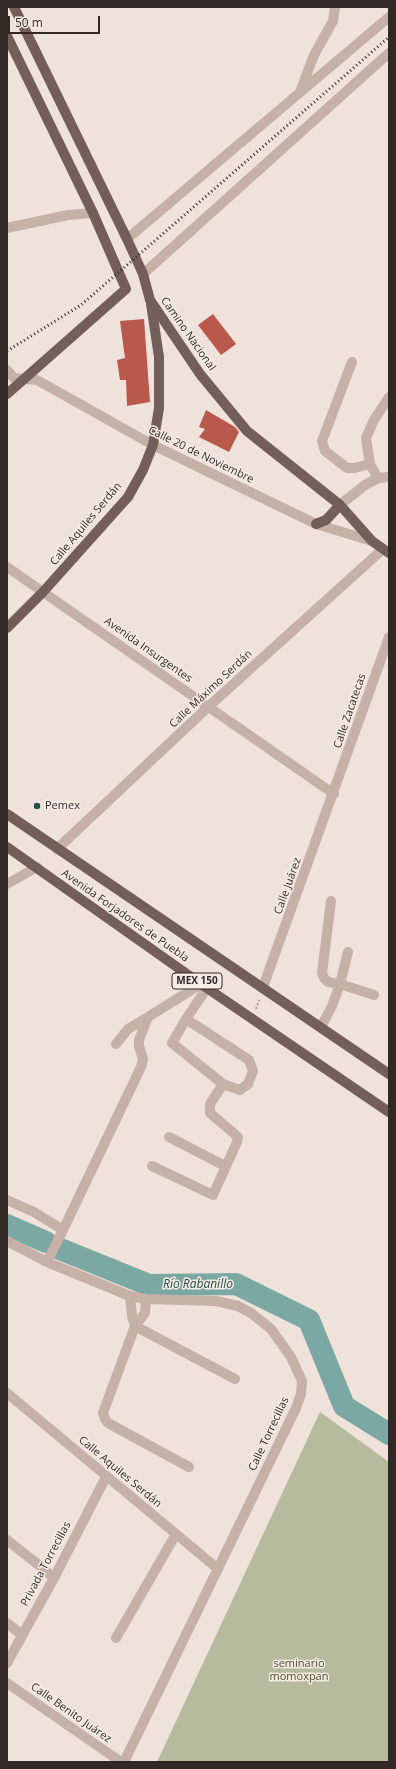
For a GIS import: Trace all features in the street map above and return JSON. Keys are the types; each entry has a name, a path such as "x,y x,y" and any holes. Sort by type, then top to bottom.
{"main road":[{"name":"Camino Nacional","path":"14,7 143,274 150,300 200,374 247,431 340,506 372,541 386,551"},
{"path":"7,36 93,213 126,289 26,379 7,394"},
{"name":"Calle Aquiles Serdán","path":"7,628 43,592 128,497 143,470 153,445 159,408 160,384 159,357 150,300"},
{"path":"316,524 326,520 340,506"},
{"name":"Avenida Forjadores de Puebla","path":"7,814 389,1074"},
{"name":"Avenida Forjadores de Puebla","path":"7,847 204,986 389,1112"}],"street":[{"path":"299,94 314,55 333,21 334,7"},
{"path":"127,240 389,17"},
{"path":"143,274 389,54"},
{"path":"7,228 68,215 93,213"},
{"path":"352,362 322,441 325,451 347,468 355,468 370,464"},
{"name":"Calle 20 de Noviembre","path":"7,370 14,378 37,380 153,445 316,524 372,541"},
{"path":"378,478 370,464 366,438 374,420 389,397"},
{"path":"340,506 365,485 378,478 389,477"},
{"name":"Calle Máximo Serdán","path":"57,849 208,707 386,551"},
{"name":"Avenida Insurgentes","path":"7,567 334,794"},
{"name":"Calle Zacatecas","path":"334,794 389,637"},
{"name":"Calle Juárez","path":"263,988 334,794"},
{"path":"7,884 37,868"},
{"path":"331,901 322,973 324,978 328,982 340,984 374,995"},
{"path":"321,1027 332,1006 340,984 348,952"},
{"path":"116,1044 128,1029 204,986"},
{"path":"186,1019 249,1060 254,1071 248,1084 240,1090 222,1084 172,1043 204,986"},
{"path":"47,1262 64,1230 141,1067 143,1059 139,1046 139,1040 148,1017"},
{"path":"152,1166 213,1195 238,1136 210,1113 210,1104 222,1084"},
{"path":"169,1137 225,1166"},
{"path":"7,1200 34,1212 64,1230"},
{"name":"Calle Torrecillas","path":"7,1241 47,1262 130,1296 146,1299 216,1301 238,1306 251,1313 271,1329 291,1357 302,1381 301,1394 296,1408 123,1762"},
{"path":"130,1296 132,1316 135,1326 235,1379"},
{"path":"146,1299 145,1313 135,1326 103,1412 104,1419 108,1423 189,1467"},
{"name":"Calle Aquiles Serdán","path":"7,1393 218,1569"},
{"name":"Privada Torrecillas","path":"7,1662 54,1578 106,1477"},
{"path":"116,1638 176,1534"},
{"path":"7,1540 54,1578"},
{"path":"7,1624 22,1635"},
{"name":"Calle Benito Juárez","path":"7,1683 123,1762"}],"path":[{"path":"252,1019 263,988"}],"green space":[{"name":"seminario momoxpan","path":"320,1412 389,1462 389,1762 157,1762"}],"building":[{"path":"213,314 236,344 221,355 198,325"},
{"path":"144,319 150,402 127,406 126,380 120,380 117,360 125,358 120,321"},
{"path":"206,410 235,427 239,432 229,452 199,437 205,429 199,427"}],"waterway":[{"name":"Río Rabanillo","path":"7,1225 46,1242"},
{"name":"Río Rabanillo","path":"60,1249 149,1285 236,1284 309,1320 344,1406 389,1434"}],"railway":[{"path":"7,351 81,305 389,37"}],"place":[{"name":"Pemex","path":"37,806"}]}
